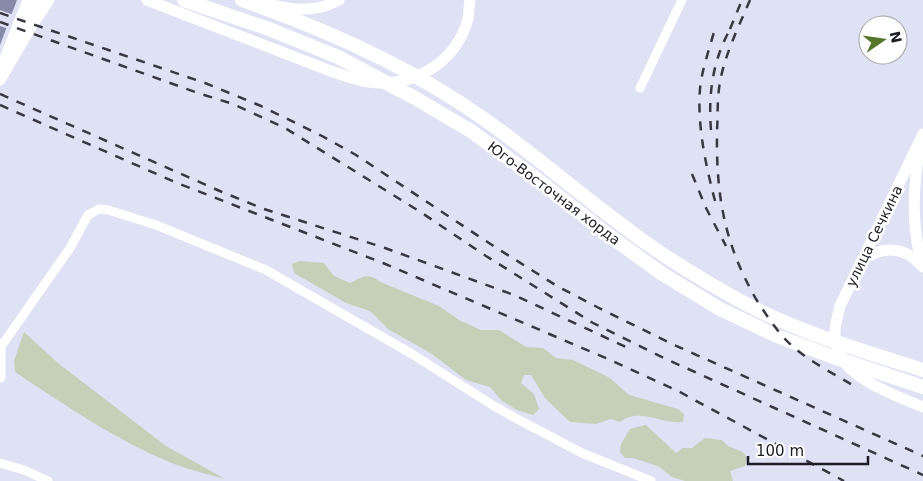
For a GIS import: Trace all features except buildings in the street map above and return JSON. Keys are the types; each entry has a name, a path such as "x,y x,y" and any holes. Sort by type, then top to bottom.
{"main road":[{"name":"Юго-Восточная хорда","path":"184,0 269,29 338,57 415,98 479,137 661,273 720,309 777,336 921,387"},
{"name":"Юго-Восточная хорда","path":"242,0 345,40 427,83 481,116 618,222 671,260 728,295 783,322 923,370"}],"street":[{"path":"0,73 28,0"},
{"path":"0,79 21,28 38,0"},
{"path":"0,79 30,27 49,0"},
{"path":"147,0 352,79 380,83 399,81 422,74 434,68 449,55 460,38 468,19 470,0"},
{"path":"250,0 302,10 319,8 339,0"},
{"path":"640,88 682,0"},
{"path":"922,136 915,176 914,228 923,267"},
{"name":"улица Сечкина","path":"922,136 840,306 836,323 835,342 838,354 847,367 864,379 923,407"},
{"path":"0,348 70,248 88,215 99,209 108,210 156,226 266,270 412,354 521,421 582,453 651,481"},
{"path":"863,259 876,252 894,249 909,254 923,267"},
{"path":"0,344 0,377"},
{"path":"0,463 24,470 48,481"}],"green space":[{"path":"299,261 324,263 334,276 350,283 365,276 372,277 439,306 459,320 481,330 499,330 526,347 543,348 556,358 573,360 610,378 629,395 678,409 684,414 683,422 635,416 620,422 611,419 596,424 570,422 545,398 531,375 524,375 521,383 534,394 539,409 533,415 517,410 502,401 490,387 466,380 432,354 388,329 370,311 346,303 294,273 292,264"},
{"path":"24,332 59,364 166,446 225,479 174,464 132,445 92,422 15,372 14,361"},
{"path":"646,425 676,453 683,448 692,448 705,438 722,440 728,446 743,452 747,458 745,466 730,471 733,481 685,481 672,477 658,466 633,458 625,458 620,452 621,444 630,429"}],"water":[{"path":"0,0 17,0 0,45"}],"pier":[{"path":"0,10 14,15 9,29 0,26"}],"railway":[{"path":"730,29 742,0"},
{"path":"750,0 725,61 718,94 718,176 720,198 729,238 736,258 756,299 781,334 792,346 809,359 854,386"},
{"path":"0,13 205,83 261,106 356,155 557,286 672,344 923,456"},
{"path":"0,22 233,104 285,128 419,211 486,256 593,323 666,359 923,475"},
{"path":"711,130 710,103 713,76 720,51 732,26"},
{"path":"715,28 702,73 699,103 703,146 715,201"},
{"path":"0,94 264,209 385,248 514,295 626,347"},
{"path":"0,105 177,183 383,263 608,359 678,391 844,481"},
{"path":"692,174 706,208 726,246"}]}
